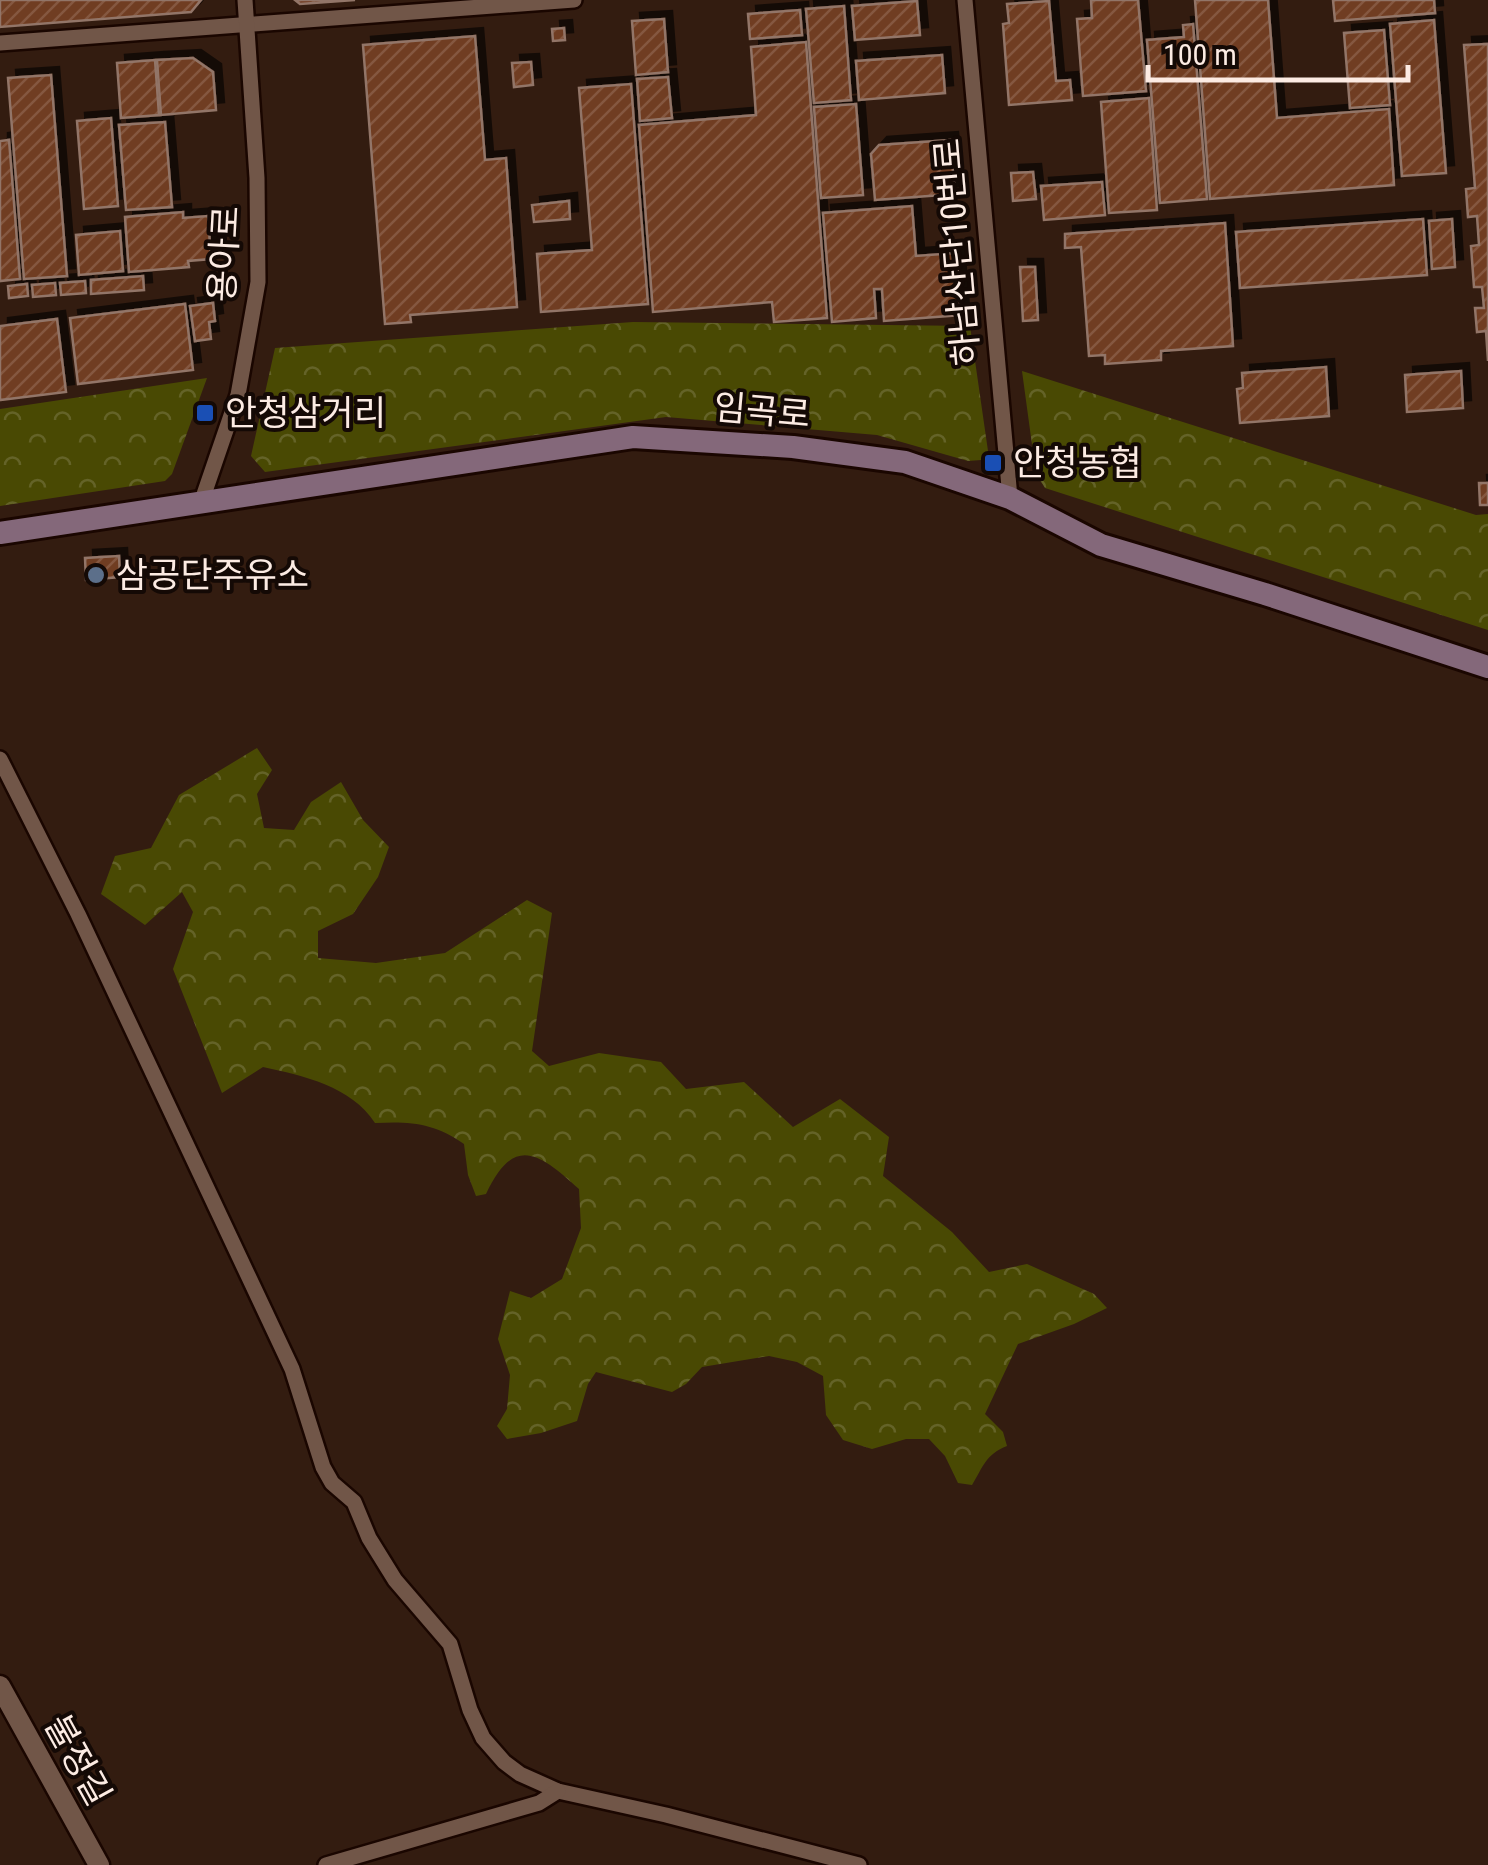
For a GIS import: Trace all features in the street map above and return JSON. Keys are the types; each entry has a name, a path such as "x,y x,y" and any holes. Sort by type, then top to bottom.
{"main road":[{"name":"임곡로","path":"0,533 633,437 793,446 905,462 1010,498 1101,546 1266,594 1488,667"}],"street":[{"name":"용아로","path":"201,503 238,394 258,282 257,178 245,0"},
{"path":"0,43 574,0"},
{"name":"하남산단10번로","path":"965,0 1010,498"},
{"path":"0,759 78,914 292,1369 322,1467 332,1483 354,1502 369,1538 395,1580 450,1644 483,1738 520,1774 558,1790 859,1865"},
{"name":"불정길","path":"0,1686 99,1865"},
{"path":"326,1865 540,1803 558,1790"}],"green space":[{"path":"633,322 970,326 988,451 981,460 968,461 877,435 666,417 265,472 251,456 275,348"},
{"path":"1022,371 1476,515 1488,514 1488,630 1045,488 1036,474"},
{"path":"207,378 172,474 165,481 0,506 0,409"},
{"path":"257,748 272,770 257,794 264,828 294,830 311,802 341,782 363,820 389,847 378,877 353,914 318,931 318,958 376,963 445,953 527,900 552,913 532,1051 549,1066 599,1053 661,1062 686,1089 744,1082 793,1127 840,1099 889,1137 883,1176 952,1232 989,1272 1027,1264 1094,1294 1107,1308 1018,1344 985,1414 1003,1432 1007,1446 990,1457 972,1485 958,1483 945,1456 929,1439 906,1439 872,1449 843,1440 826,1415 823,1376 797,1362 769,1356 702,1367 672,1392 596,1372 588,1384 577,1421 507,1439 497,1426 507,1409 510,1375 498,1339 510,1291 531,1298 562,1279 581,1228 579,1189 552,1166 528,1156 507,1163 486,1194 476,1196 468,1175 464,1144 422,1125 375,1123 340,1091 294,1074 263,1067 222,1093 173,969 193,912 182,892 145,925 101,894 115,856 151,848 179,795"}],"building":[{"path":"0,0 201,0 191,12 0,27"},
{"path":"295,0 355,0 300,4"},
{"path":"1091,0 1138,0 1146,91 1083,96 1077,19 1092,18"},
{"path":"1195,0 1268,0 1277,118 1389,109 1394,185 1210,199"},
{"path":"1333,0 1434,0 1435,13 1335,21"},
{"path":"917,1 920,35 855,40 852,6"},
{"path":"1049,1 1056,81 1070,80 1072,100 1009,105 1003,24 1009,23 1007,4"},
{"path":"844,6 851,100 814,103 806,9"},
{"path":"800,10 802,35 750,39 748,14"},
{"path":"664,19 668,72 636,75 632,21"},
{"path":"1434,20 1446,173 1402,176 1390,24"},
{"path":"1193,24 1207,199 1160,203 1147,40 1184,37 1183,25"},
{"path":"564,28 565,40 553,41 552,29"},
{"path":"1384,30 1390,105 1350,108 1344,33"},
{"path":"475,36 485,160 506,158 517,307 410,315 411,322 385,324 363,45"},
{"path":"806,42 827,318 774,322 772,302 653,312 639,125 756,115 751,47"},
{"path":"1488,44 1488,361 1486,331 1477,332 1475,308 1484,308 1482,287 1474,287 1471,246 1479,245 1477,216 1468,217 1466,189 1475,188 1464,45"},
{"path":"942,55 945,93 859,100 856,61"},
{"path":"193,58 213,72 216,110 161,115 157,60"},
{"path":"155,60 159,115 121,118 117,63"},
{"path":"531,62 533,85 514,87 512,63"},
{"path":"51,75 67,276 24,279 8,78"},
{"path":"668,77 672,118 640,121 637,79"},
{"path":"631,84 648,304 541,312 537,254 592,250 579,88"},
{"path":"1149,98 1157,210 1109,213 1101,102"},
{"path":"856,104 863,195 821,198 814,107"},
{"path":"111,118 118,206 84,209 77,121"},
{"path":"165,122 172,207 126,210 119,125"},
{"path":"9,140 20,279 0,281 0,141"},
{"path":"950,140 955,194 875,200 871,154 879,145"},
{"path":"1033,172 1036,199 1013,201 1011,173"},
{"path":"1102,182 1105,215 1044,220 1041,186"},
{"path":"569,201 570,219 534,222 532,205"},
{"path":"912,206 916,256 956,253 961,315 884,321 882,289 874,289 876,318 832,322 823,213"},
{"path":"183,212 183,218 208,216 211,259 188,261 189,267 129,272 125,217"},
{"path":"1423,219 1427,275 1240,288 1236,232"},
{"path":"1452,219 1455,267 1432,269 1429,221"},
{"path":"1225,223 1233,346 1161,351 1161,360 1105,364 1105,355 1089,356 1081,247 1065,248 1065,234"},
{"path":"120,231 123,271 79,275 76,235"},
{"path":"1020,267 1035,267 1038,320 1023,321"},
{"path":"143,276 144,290 91,294 91,280"},
{"path":"85,281 86,293 61,295 60,283"},
{"path":"55,283 56,295 33,297 32,285"},
{"path":"27,284 28,296 9,298 8,286"},
{"path":"213,303 211,339 195,341 190,306"},
{"path":"185,304 193,370 78,384 70,318"},
{"path":"57,319 66,392 0,400 0,326"},
{"path":"1326,367 1329,416 1240,423 1237,389 1243,388 1242,373"},
{"path":"1461,371 1463,408 1407,412 1405,375"},
{"path":"1479,483 1488,483 1488,505 1480,505"},
{"path":"119,556 120,577 86,580 85,558"}],"place":[{"name":"안청삼거리","path":"205,413"},
{"name":"안청농협","path":"993,463"},
{"name":"삼공단주유소","path":"96,575"}]}
